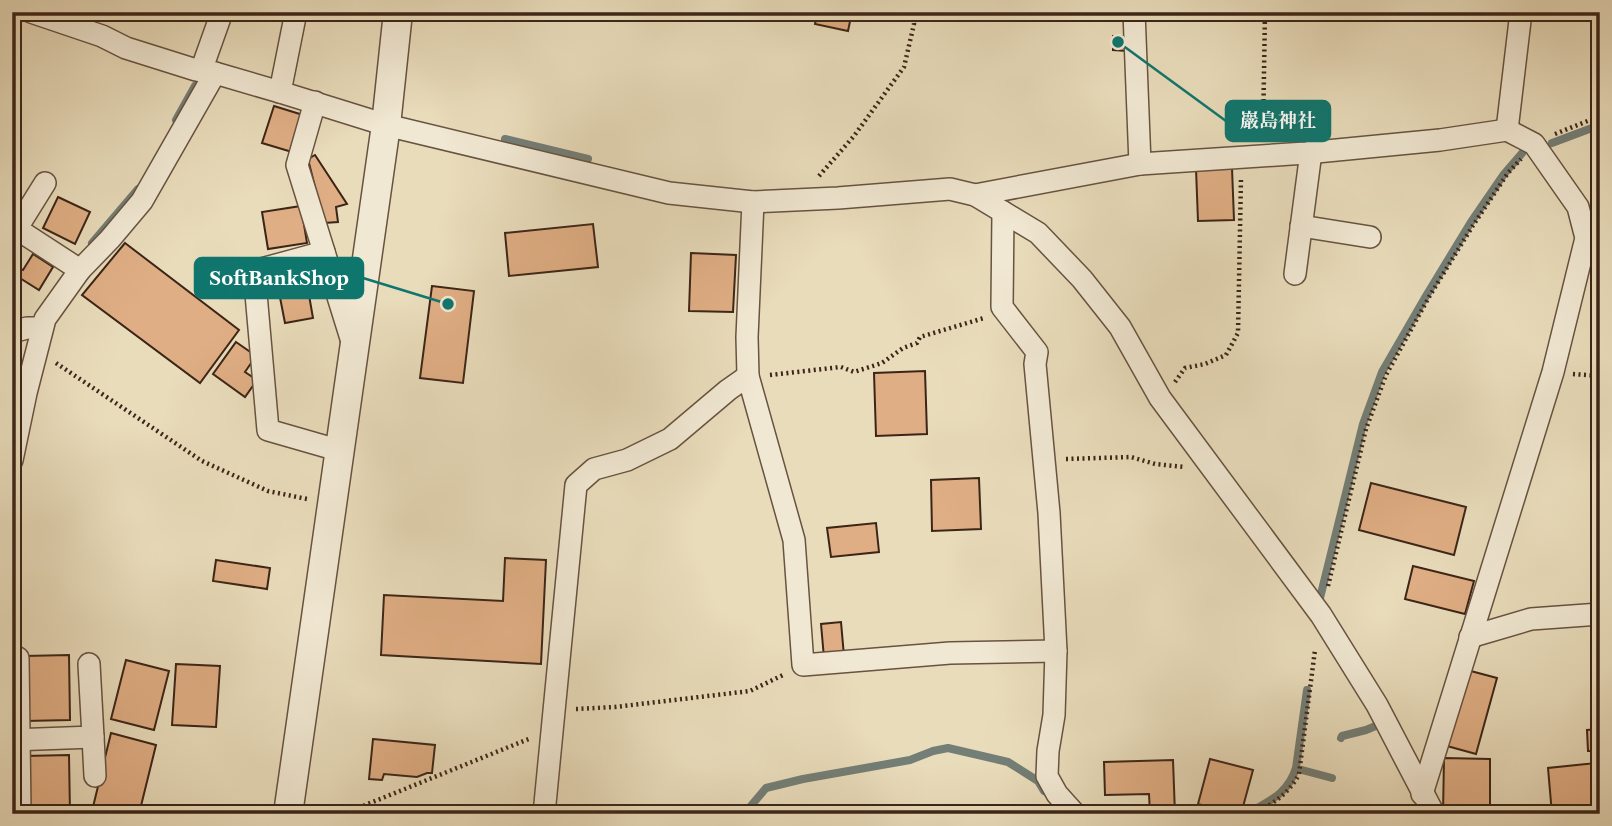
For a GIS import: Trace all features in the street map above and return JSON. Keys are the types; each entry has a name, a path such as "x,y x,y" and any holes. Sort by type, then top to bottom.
{"street":[{"path":"31,12 102,36 126,48 386,125 668,193 753,202 950,189 975,195 1038,233 1082,279 1121,327 1160,398 1321,615 1377,705 1434,814"},
{"path":"12,460 17,392 37,350 27,329 45,318 73,266 110,239 142,201 208,72 222,12"},
{"path":"280,92 296,12"},
{"path":"288,814 386,125 398,12"},
{"path":"1133,12 1140,164"},
{"path":"1507,130 1521,12"},
{"path":"315,102 297,165 355,351"},
{"path":"975,195 1140,164 1311,152 1440,140 1507,130 1534,144 1578,207 1586,237 1554,366 1422,794"},
{"path":"1295,274 1311,152"},
{"path":"45,183 14,232 73,266"},
{"path":"753,202 747,337 748,376 794,540 803,665 950,653 1056,650"},
{"path":"1003,212 1002,307 1037,352 1035,365 1049,513 1056,650 1054,715 1047,776 1057,794 1075,814"},
{"path":"1301,226 1370,237"},
{"path":"324,252 254,271 268,430 341,451"},
{"path":"544,814 576,485 594,469 626,460 670,439 748,376"},
{"path":"1470,637 1531,619 1600,614"},
{"path":"18,658 15,740 20,812"},
{"path":"89,664 94,776"},
{"path":"15,740 93,737"}],"path":[{"path":"797,200 854,136 904,68 914,24 913,12"},
{"path":"1160,398 1185,368 1205,364 1226,355 1238,333 1265,12"},
{"path":"1255,814 1283,796 1298,774 1321,615 1366,429 1386,374 1472,227 1508,173 1534,144 1543,138 1600,116"},
{"path":"748,376 841,367 854,372 868,369 903,348 917,343 920,337 992,315 1002,307"},
{"path":"37,350 202,461 268,491 308,500"},
{"path":"1044,459 1131,457 1155,464 1214,471"},
{"path":"343,814 552,720 615,707 750,691 803,665"}],"building":[{"path":"817,12 852,12 848,31 815,24"},
{"path":"1113,36 1127,36 1127,51 1113,50"},
{"path":"274,106 303,115 292,152 262,143"},
{"path":"315,155 347,204 336,207 338,222 324,223 308,159"},
{"path":"1232,168 1234,220 1198,221 1196,169"},
{"path":"58,197 90,212 75,244 43,228"},
{"path":"301,206 307,243 268,249 262,212"},
{"path":"593,224 598,267 509,276 505,233"},
{"path":"125,243 239,330 200,383 82,295"},
{"path":"691,253 736,255 733,312 689,311"},
{"path":"33,254 53,267 39,290 15,275 19,268 23,270"},
{"path":"315,261 318,276 306,278 313,318 285,323 277,282 297,279 295,265"},
{"path":"432,286 474,291 463,383 420,378"},
{"path":"236,342 256,356 245,372 257,380 245,397 213,374"},
{"path":"925,371 927,434 876,436 874,373"},
{"path":"979,478 981,529 932,531 931,480"},
{"path":"1371,483 1466,507 1454,555 1359,530"},
{"path":"876,523 879,552 831,557 827,528"},
{"path":"505,558 546,560 541,664 381,655 384,595 503,601"},
{"path":"216,560 270,568 267,589 213,581"},
{"path":"1413,566 1474,581 1465,614 1405,599"},
{"path":"841,622 844,656 824,658 821,624"},
{"path":"69,655 70,720 25,721 24,656"},
{"path":"126,660 169,671 154,730 111,719"},
{"path":"176,664 220,666 216,727 172,725"},
{"path":"1467,670 1497,678 1476,754 1447,746"},
{"path":"1600,729 1600,751 1588,751 1587,730"},
{"path":"111,733 156,745 139,814 105,814 92,811"},
{"path":"373,739 435,745 432,773 417,777 384,774 382,780 369,779"},
{"path":"69,755 70,814 25,814 24,756"},
{"path":"1444,758 1490,759 1490,814 1443,814"},
{"path":"1210,759 1253,770 1241,814 1198,804"},
{"path":"1173,760 1175,814 1150,814 1149,794 1105,795 1104,762"},
{"path":"1596,763 1600,814 1552,814 1548,768"}],"waterway":[{"path":"176,120 195,86"},
{"path":"1552,143 1600,125"},
{"path":"505,139 588,159"},
{"path":"1320,598 1363,424 1382,372 1471,222 1504,174 1523,152"},
{"path":"92,243 138,189"},
{"path":"1247,814 1277,796 1292,777 1296,768 1307,690"},
{"path":"1341,738 1378,725"},
{"path":"744,814 766,788 910,760 948,748 1008,762 1038,781 1044,791"},
{"path":"1302,770 1332,778"}],"place":[{"name":"巖島神社","path":"1118,42"},
{"name":"SoftBankShop","path":"448,304"}]}
